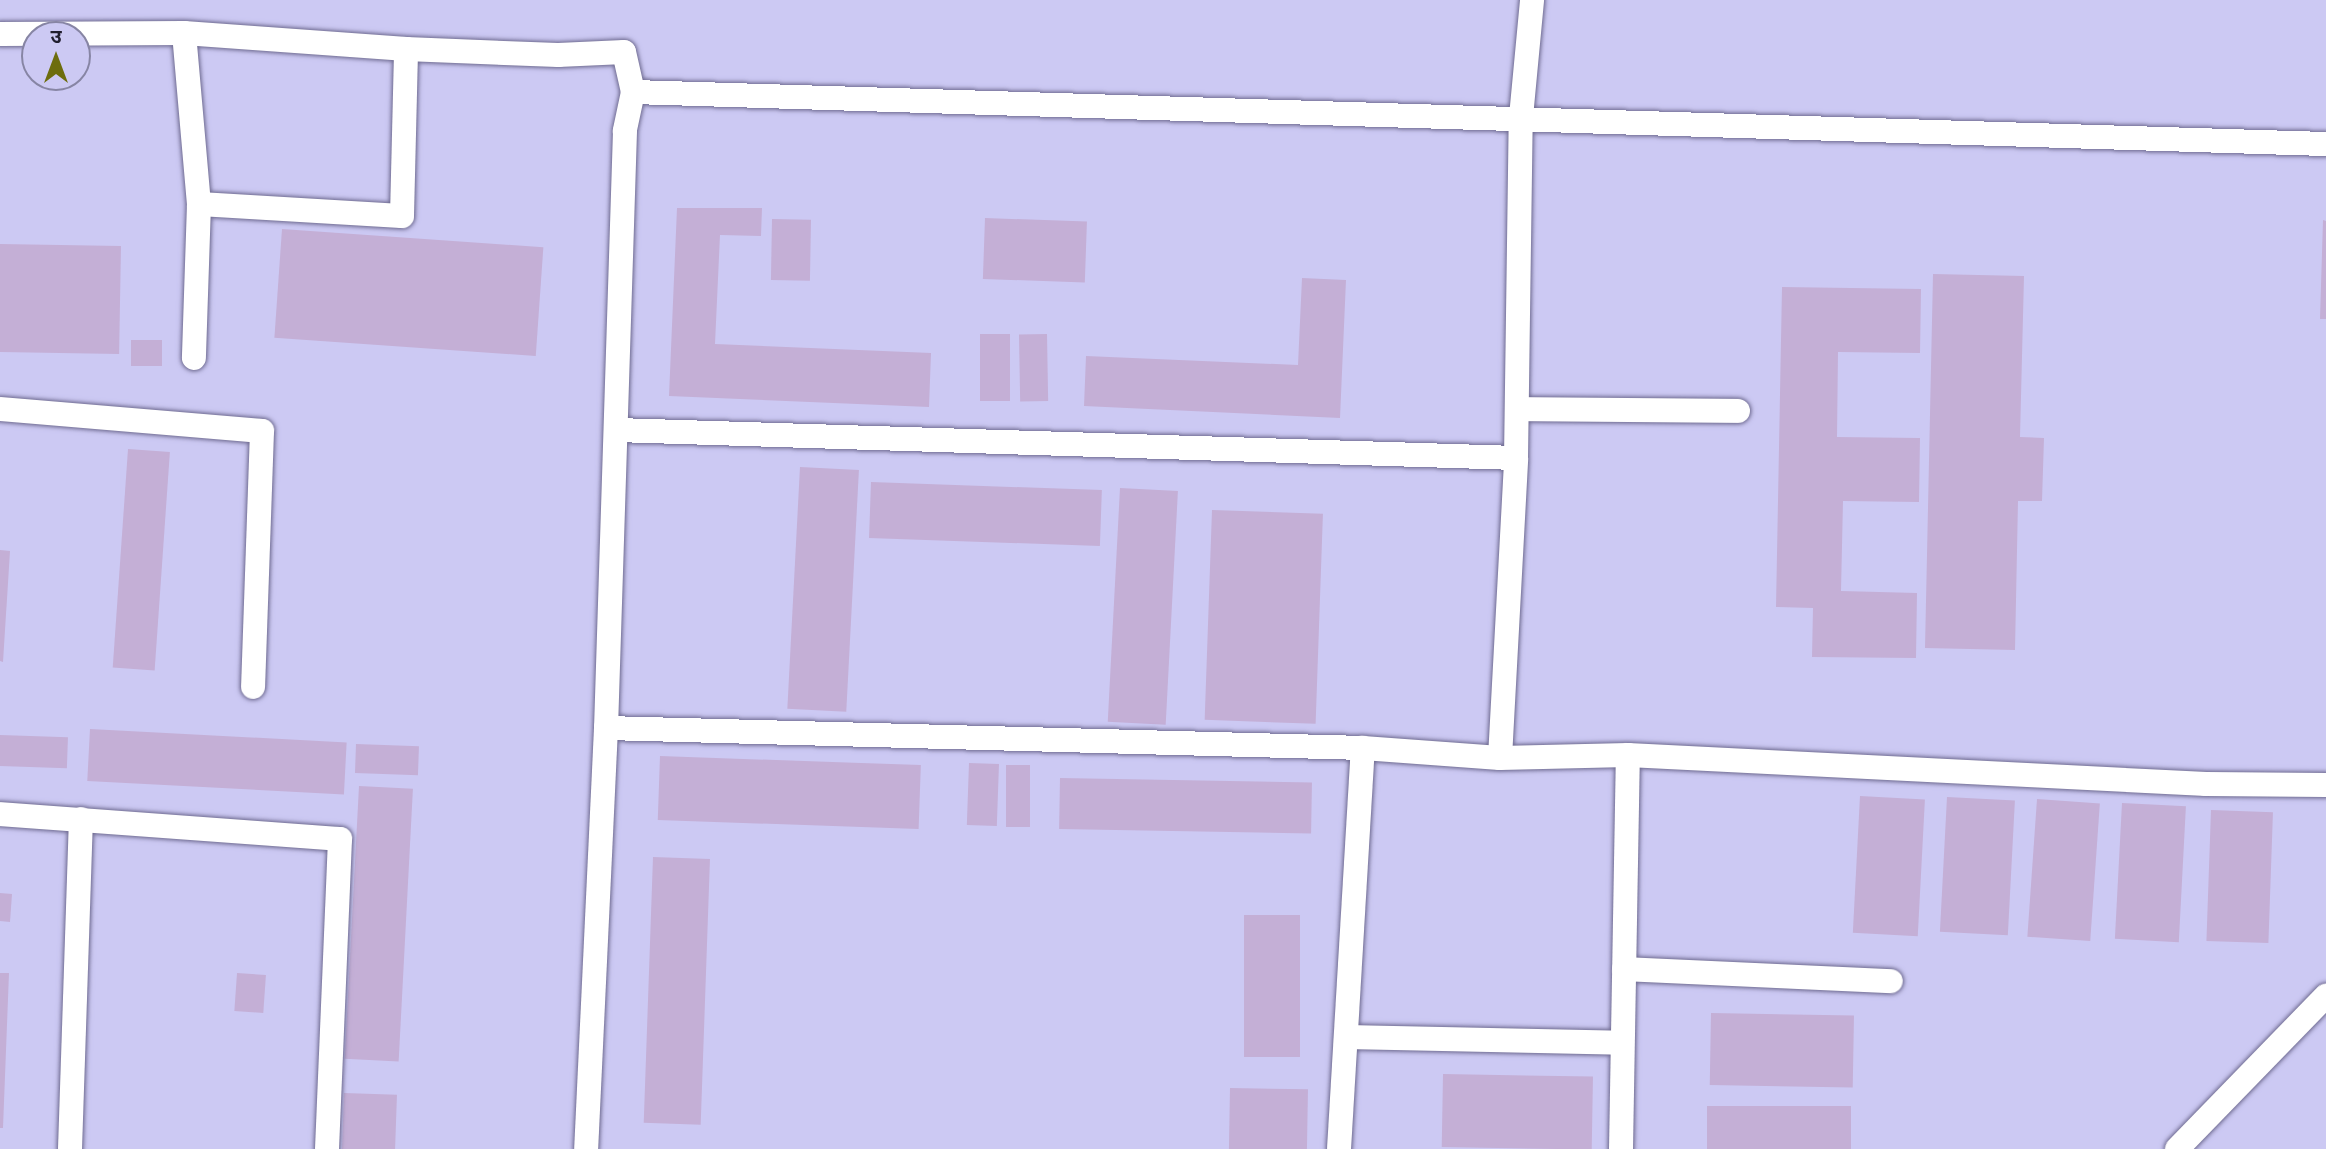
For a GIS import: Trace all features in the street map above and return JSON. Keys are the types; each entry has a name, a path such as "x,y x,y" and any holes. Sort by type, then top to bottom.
{"lane":[{"path":"1500,758 1516,458 1521,117 1532,0"},
{"path":"184,33 199,204 194,358"},
{"path":"0,34 184,33 406,49 558,55 624,52 633,92 625,131 606,728 586,1149"},
{"path":"199,204 402,216 406,49"},
{"path":"633,92 1521,117 2326,144"},
{"path":"0,409 262,431 253,687"},
{"path":"1517,409 1738,411"},
{"path":"616,430 1516,458"},
{"path":"606,728 1363,748 1500,758 1628,755 2206,784 2326,785"},
{"path":"1339,1149 1363,748"},
{"path":"1621,1149 1628,755"},
{"path":"0,814 340,839 327,1149"},
{"path":"70,1149 81,818"},
{"path":"1623,969 1891,981"},
{"path":"2177,1149 2326,996"},
{"path":"1346,1037 1622,1043"}],"building":[{"path":"677,208 762,208 761,236 720,235 715,344 931,353 929,407 669,396"},
{"path":"985,218 1087,222 1085,283 983,279"},
{"path":"772,219 811,220 810,281 771,280"},
{"path":"2323,220 2326,221 2326,319 2320,319"},
{"path":"282,229 543,247 536,356 274,338"},
{"path":"0,244 121,246 119,354 0,352"},
{"path":"1933,274 2024,276 2020,437 2044,438 2042,501 2018,501 2015,650 1925,648"},
{"path":"1302,278 1346,280 1340,418 1084,406 1086,356 1298,365"},
{"path":"1782,287 1921,289 1920,353 1838,352 1837,437 1920,438 1919,502 1843,501 1841,591 1917,593 1916,658 1812,657 1813,608 1776,607"},
{"path":"980,334 1010,334 1010,401 980,401"},
{"path":"1019,334 1047,334 1048,401 1020,401"},
{"path":"131,340 162,340 162,366 131,366"},
{"path":"128,449 170,452 155,670 113,667"},
{"path":"800,467 859,470 846,712 787,709"},
{"path":"871,482 1102,490 1100,546 869,538"},
{"path":"1120,488 1178,491 1166,725 1108,722"},
{"path":"1212,510 1323,514 1316,724 1205,720"},
{"path":"0,550 10,551 3,662 0,661"},
{"path":"90,729 347,742 344,794 87,781"},
{"path":"0,735 68,737 67,768 0,766"},
{"path":"356,744 419,746 418,775 355,773"},
{"path":"660,756 921,765 919,829 658,820"},
{"path":"969,763 999,764 997,826 967,825"},
{"path":"1006,765 1030,765 1030,827 1006,827"},
{"path":"1060,778 1312,782 1311,833 1059,829"},
{"path":"359,786 413,789 399,1061 345,1059"},
{"path":"1860,796 1925,799 1918,936 1853,933"},
{"path":"1947,797 2015,801 2008,935 1940,932"},
{"path":"2037,799 2100,803 2090,941 2027,937"},
{"path":"2122,803 2186,806 2179,942 2115,939"},
{"path":"2211,810 2273,812 2268,943 2206,941"},
{"path":"653,857 710,859 701,1125 644,1123"},
{"path":"0,893 12,894 10,922 0,921"},
{"path":"1244,915 1300,915 1300,1057 1244,1057"},
{"path":"0,973 9,973 3,1128 0,1128"},
{"path":"237,973 266,975 263,1013 234,1011"},
{"path":"1711,1013 1854,1015 1853,1087 1710,1085"},
{"path":"1443,1074 1593,1077 1592,1149 1442,1147"},
{"path":"1230,1088 1308,1089 1307,1149 1229,1149"},
{"path":"344,1093 397,1095 395,1149 342,1149"},
{"path":"1707,1106 1851,1106 1851,1149 1707,1149"}]}
